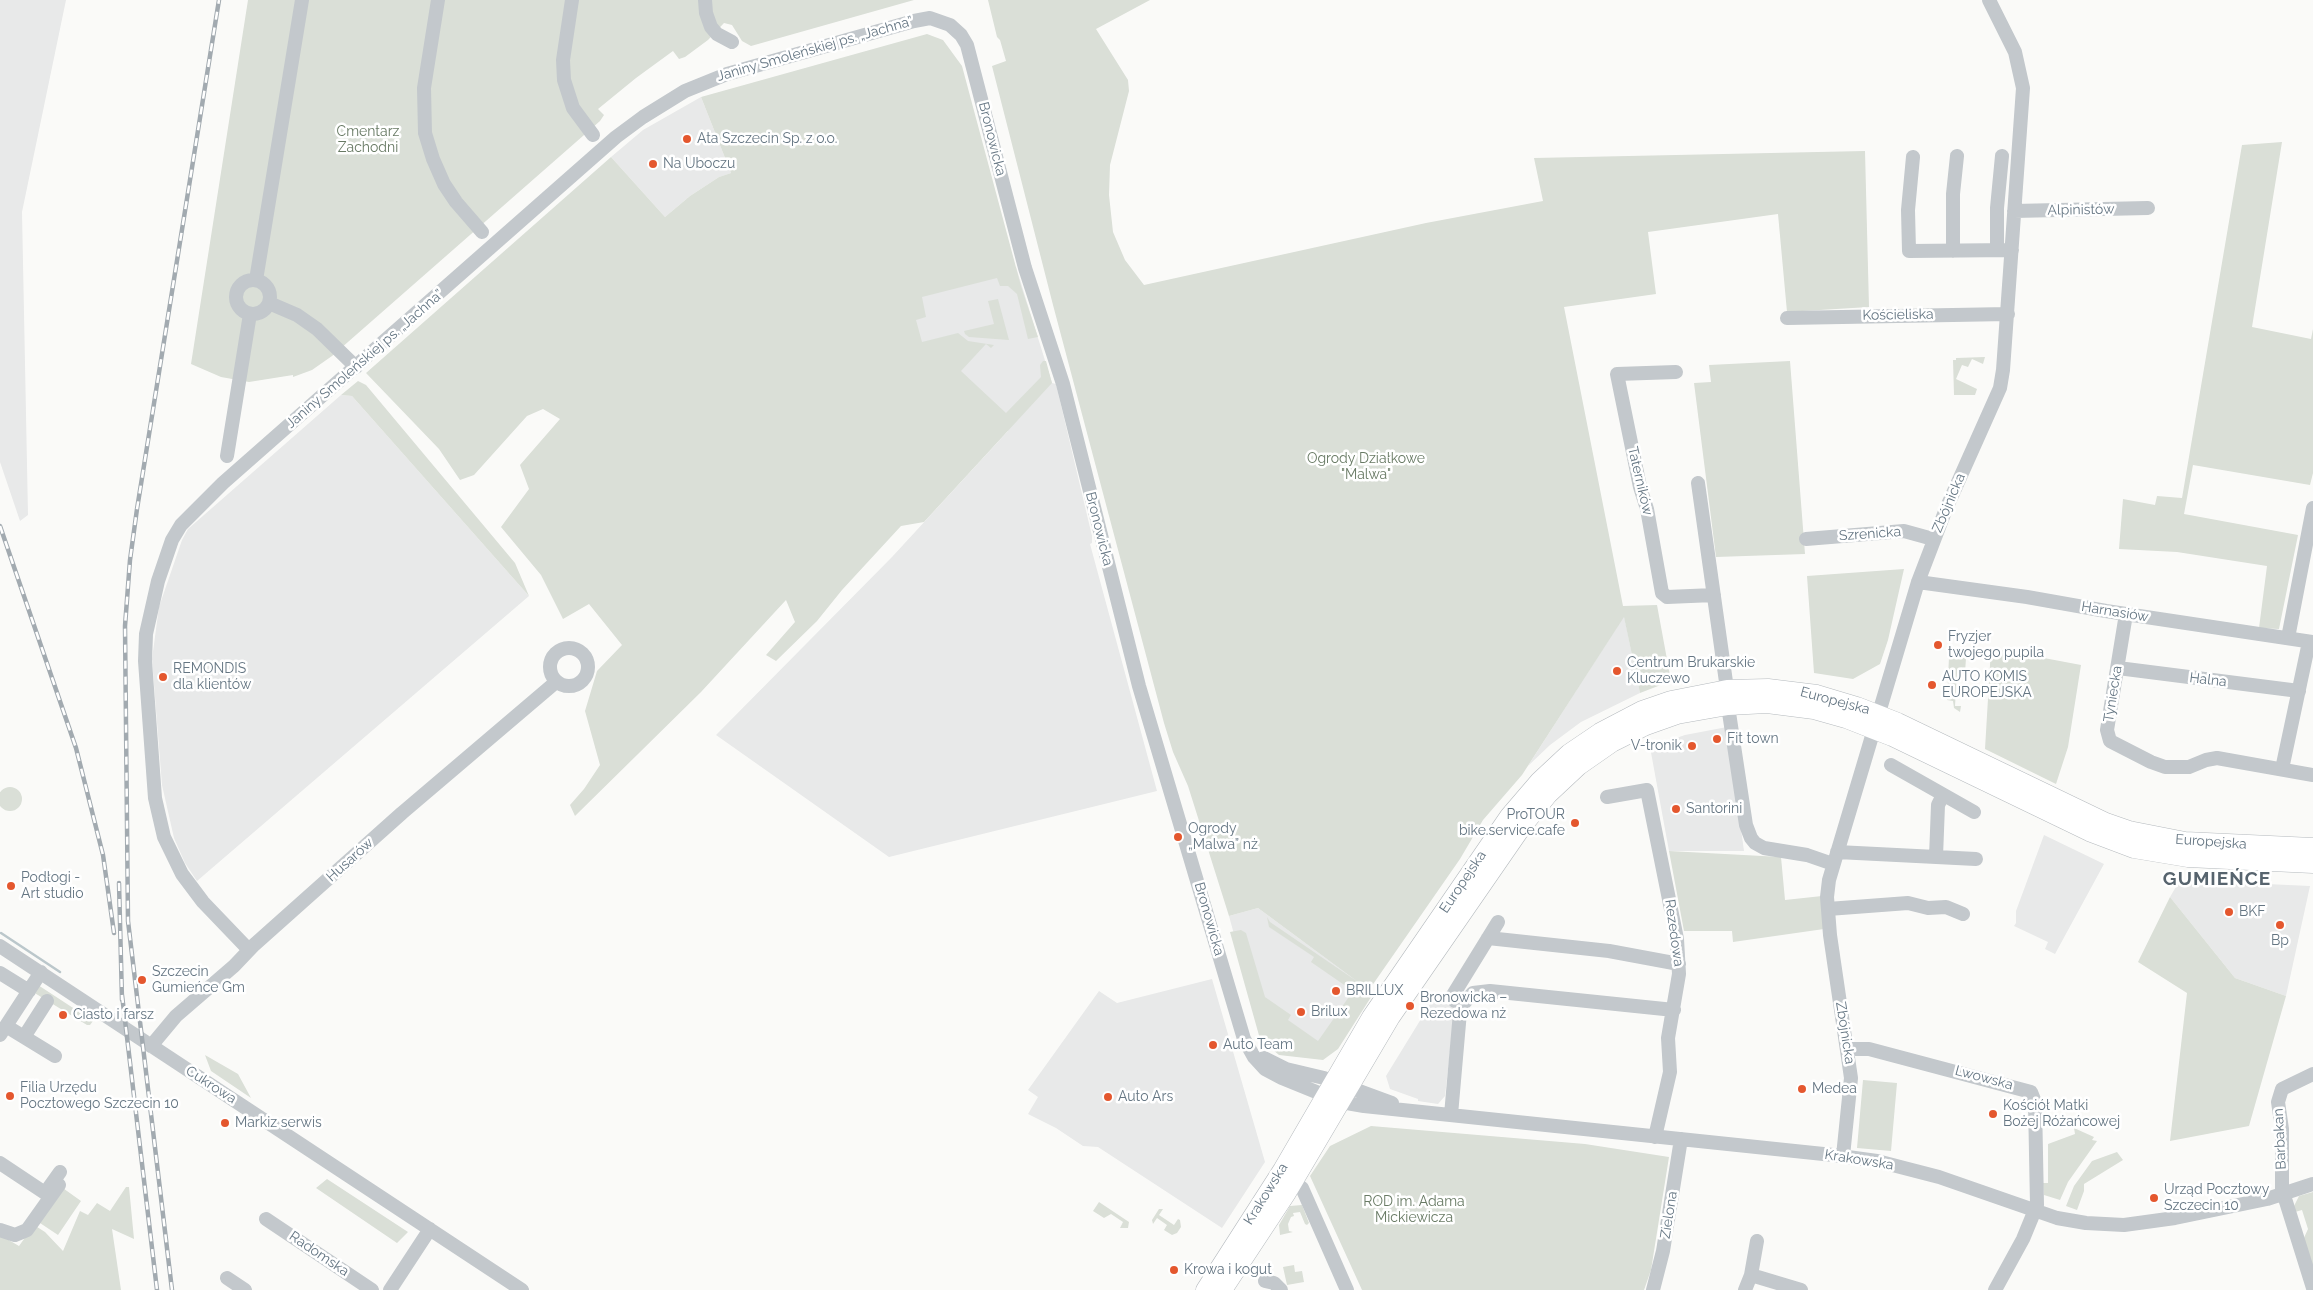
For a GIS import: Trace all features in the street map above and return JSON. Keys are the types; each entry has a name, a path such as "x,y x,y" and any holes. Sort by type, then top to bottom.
{"main road":[{"name":"Europejska","path":"1337,1092 1504,851 1540,804 1559,785 1599,752 1636,731 1727,697 1768,688 1806,692 1835,698 1875,721 2089,832 2134,849 2188,858 2313,864"},
{"name":"Europejska","path":"1875,721 2106,822 2130,830 2185,841 2313,847"},
{"name":"Krakowska","path":"1223,1290 1294,1182 1337,1092"},
{"name":"Krakowska","path":"1205,1290 1337,1092"}],"street":[{"path":"256,280 302,0"},
{"path":"438,0 424,88 426,133 433,159 444,184 456,202 482,232"},
{"path":"572,0 563,60 564,80 574,108 593,135"},
{"path":"705,0 707,15 713,30 732,42"},
{"name":"Zbójnicka","path":"1843,1156 1851,1085 1848,1049 1834,966 1834,909 1827,889 1875,721 1918,582 1933,539 2000,388 2004,361 2008,314 2004,250 2014,211 2023,95 2021,70 2011,43 1989,0"},
{"name":"Janiny Smoleńskiej ps. „Jachna”","path":"249,950 207,907 188,883 172,856 161,826 155,792 145,661 148,615 168,550 176,532 186,518 616,137 643,116 703,83 738,70 918,19 930,18 940,20 961,34"},
{"name":"Bronowicka","path":"961,34 969,52 1025,268 1063,384 1139,686 1247,1047 1266,1069 1282,1078 1337,1092"},
{"path":"1953,251 1953,194 1957,156"},
{"path":"1913,157 1908,210 1909,251 1953,251 2004,250 1997,208 2002,156"},
{"name":"Alpinistów","path":"2014,211 2148,208"},
{"path":"256,280 268,288 270,295 269,303 262,312 250,314 239,307 236,295 243,283 256,280"},
{"path":"269,303 297,315 317,329 356,367"},
{"path":"227,456 250,314"},
{"name":"Kościeliska","path":"1787,318 2008,314"},
{"name":"Taterników","path":"1676,372 1617,374 1640,487 1647,510 1662,594 1667,597 1714,595"},
{"path":"1698,483 1746,825 1751,838 1755,843 1764,848 1835,858 1936,857 1976,859"},
{"path":"2288,638 2313,508"},
{"name":"Szrenicka","path":"1806,538 1904,531 1933,539"},
{"name":"Harnasiów","path":"1918,582 2027,597 2311,642"},
{"name":"Tyniecka","path":"2126,614 2107,730 2108,738 2114,744 2165,767 2189,767 2216,758 2313,775"},
{"path":"2282,769 2311,642"},
{"name":"Halna","path":"2118,668 2299,691"},
{"name":"Husarów","path":"152,1046 176,1016 249,950 402,813 556,682"},
{"path":"1891,765 1974,812"},
{"name":"Rezedowa","path":"1606,797 1647,790 1675,923 1679,964 1668,1044 1670,1072 1655,1137"},
{"path":"1936,857 1938,805 1943,795"},
{"path":"1834,909 1908,903 1928,908 1946,907 1963,914"},
{"path":"1464,1003 1455,1001 1453,995 1498,922"},
{"path":"1488,938 1609,951 1679,964"},
{"name":"Cukrowa","path":"0,946 522,1290"},
{"path":"41,972 26,990 2,1028 24,1037 54,1056"},
{"path":"0,973 26,990"},
{"path":"1451,1115 1460,1012 1464,1003 1473,993 1482,991 1674,1010"},
{"path":"24,1037 47,1001"},
{"name":"Lwowska","path":"1848,1049 1869,1049 2032,1092 2035,1102 2037,1198 2035,1211"},
{"name":"Barbakan","path":"2283,1194 2282,1128 2278,1098 2285,1087 2313,1074"},
{"name":"Krakowska","path":"1337,1092 1371,1107 1843,1156 1924,1172 2035,1211 2081,1223 2124,1225 2199,1214 2283,1194 2313,1184"},
{"name":"Zielona","path":"1653,1290 1663,1251 1681,1140"},
{"path":"0,1163 42,1192 48,1191 57,1177 59,1185 27,1230 15,1235 0,1230"},
{"path":"1294,1182 1302,1188 1348,1290"},
{"path":"2283,1194 2313,1288"},
{"path":"1995,1290 2023,1239 2035,1211"},
{"name":"Radomska","path":"266,1219 372,1290"},
{"path":"390,1290 430,1229"},
{"path":"1745,1290 1751,1275 1757,1241"},
{"path":"1751,1275 1801,1290"},
{"path":"227,1278 245,1290"},
{"path":"1265,1281 1274,1283 1281,1290"}],"shaded area":[{"path":"0,0 66,0 22,212 28,515 20,521 0,462"},
{"path":"701,97 731,173 719,177 690,196 665,217 611,157 643,130"},
{"path":"1016,267 1052,383 1056,384 1092,536 1092,543 1090,544 1157,791 889,857 716,735 892,557 1008,431 874,305"},
{"path":"341,395 352,396 529,596 197,881 185,863 174,838 162,785 152,659 159,607 182,540 188,529"},
{"path":"1624,616 1640,693 1581,722 1550,745 1528,766"},
{"path":"1727,727 1744,851 1669,851 1650,747 1685,735"},
{"path":"2044,835 2104,864 2055,954 2045,949 2048,942 2014,926 2016,923 2016,911"},
{"path":"2180,880 2310,886 2286,996 2235,978 2170,897"},
{"path":"1258,908 1369,990 1324,1057 1263,1040 1229,916"},
{"path":"1212,979 1265,1162 1222,1228 1098,1147 1083,1146 1056,1128 1028,1114 1038,1097 1028,1090 1099,991 1117,1003"},
{"path":"1432,1001 1455,1006 1445,1096 1438,1104 1418,1101 1418,1099 1390,1089 1386,1076"}],"green space":[{"name":"Cmentarz Zachodni","path":"248,0 914,0 751,46 742,41 732,25 724,23 708,40 685,57 679,59 673,51 598,109 604,115 600,121 332,356 312,370 293,377 293,375 249,382 221,377 191,364"},
{"name":"Ogrody Działkowe \"Malwa\"","path":"988,0 1150,0 1096,29 1128,80 1129,91 1110,165 1109,195 1113,232 1125,260 1144,285 1426,223 1543,201 1534,158 1865,151 1869,307 1787,312 1778,214 1648,232 1656,294 1564,307 1623,606 1657,605 1671,681 1640,693 1624,617 1522,775 1483,820 1460,859 1369,990 1373,994 1338,1049 1323,1060 1279,1055 1260,1039 1230,932 1241,930 1246,933 1265,997 1291,1015 1288,1020 1318,1041 1353,991 1311,962 1314,957 1269,927 1267,917 1270,922 1358,982 1258,908 1229,916 1188,786 1173,752 1164,723 1053,305 992,66 1006,61 1000,40 997,37"},
{"path":"927,34 943,40 962,66 1021,286 1038,337 1028,339 1017,294 1008,286 1000,286 997,278 922,297 926,317 916,320 922,342 958,333 968,341 994,345 991,348 986,344 961,371 1006,413 1041,377 1040,365 1043,361 1046,361 1052,383 924,522 901,526 842,590 817,621 776,661 766,655 795,622 786,600 701,692 575,816 570,805 584,789 600,765 585,711 597,671 622,645 589,604 563,619 541,575 501,527 529,489 520,465 560,419 543,409 527,416 474,475 460,480 439,449 366,373 611,157 665,217 690,196 719,177 731,173 701,97"},
{"path":"2282,142 2252,327 2311,339 2313,329 2313,473 2310,485 2193,465 2184,514 2298,535 2279,629 2259,628 2267,566 2177,552 2119,549 2123,499 2155,505 2157,496 2182,498 2242,145"},
{"path":"998,299 1009,340 969,337 965,334 964,331 994,324 988,301"},
{"path":"1985,357 1983,364 1972,359 1968,367 1962,365 1956,379 1977,389 1975,395 1954,395 1953,360 1956,360 1956,358"},
{"path":"1790,361 1805,554 1716,557 1694,383 1711,382 1709,365"},
{"path":"358,381 366,385 515,563 529,596 352,396 341,395"},
{"path":"1904,569 1888,640 1880,664 1853,679 1814,673 1807,576"},
{"path":"1991,648 2081,665 2068,747 2056,784 1985,749"},
{"path":"1949,657 1966,658 1965,673 1957,673 1955,706 1961,706 1960,712 1954,708 1953,701 1947,700"},
{"path":"10,787 18,791 22,799 18,807 10,811 2,807 -2,799 2,791"},
{"path":"1669,851 1781,857 1785,900 1822,896 1824,929 1733,942 1732,931 1684,931"},
{"path":"2170,897 2235,978 2286,996 2249,1126 2170,1141 2187,993 2138,962"},
{"path":"38,985 93,1021 90,1025 87,1025 33,992"},
{"path":"205,1055 238,1074 251,1098 211,1071"},
{"path":"1863,1080 1897,1083 1891,1151 1857,1148"},
{"name":"ROD im. Adama Mickiewicza","path":"1371,1126 1585,1144 1669,1157 1651,1270 1644,1290 1362,1290 1310,1176 1330,1146"},
{"path":"2074,1128 2094,1137 2092,1140 2097,1141 2068,1182 2060,1200 2044,1195 2043,1183 2048,1183 2048,1144 2075,1134"},
{"path":"2117,1152 2123,1160 2084,1184 2084,1191 2077,1210 2066,1206 2074,1186 2092,1161"},
{"path":"327,1179 408,1232 397,1243 316,1188"},
{"path":"60,1186 81,1201 58,1235 37,1221"},
{"path":"126,1187 129,1187 134,1239 112,1229 121,1290 0,1290 0,1235 19,1246 34,1225 45,1232 63,1251 80,1211 88,1215 97,1203 110,1211"},
{"path":"2313,1192 2313,1273 2303,1240 2308,1229 2302,1210 2295,1212 2294,1206 2299,1196"},
{"path":"1099,1202 1129,1222 1128,1228 1120,1228 1123,1222 1111,1214 1104,1218 1093,1211"},
{"path":"1302,1205 1309,1223 1305,1224 1300,1212 1293,1213 1294,1216 1291,1217 1288,1224 1289,1231 1293,1232 1280,1235 1279,1225 1290,1206"},
{"path":"1159,1209 1163,1209 1159,1215 1174,1225 1178,1219 1180,1220 1181,1227 1177,1233 1172,1235 1164,1230 1167,1225 1157,1218 1153,1224 1152,1220"},
{"path":"1294,1265 1295,1272 1302,1271 1304,1282 1287,1285 1283,1267"}],"waterway":[{"path":"1,933 60,972"}],"railway":[{"path":"172,1290 128,921 125,626 130,560 137,509 219,0"},
{"path":"0,526 76,748 103,855 114,933"},
{"path":"119,883 122,1000"},
{"path":"122,995 157,1290"}],"place":[{"name":"Ata Szczecin Sp. z o.o.","path":"687,139"},
{"name":"Na Uboczu","path":"653,164"},
{"name":"Fryzjer twojego pupila","path":"1938,645"},
{"name":"Centrum Brukarskie Kluczewo","path":"1617,671"},
{"name":"REMONDIS dla klientów","path":"163,677"},
{"name":"AUTO KOMIS EUROPEJSKA","path":"1932,685"},
{"name":"Fit town","path":"1717,739"},
{"name":"V-tronik","path":"1692,746"},
{"name":"Santorini","path":"1676,809"},
{"name":"ProTOUR bike.service.cafe","path":"1575,823"},
{"name":"Ogrody „Malwa” nż","path":"1178,837"},
{"name":"Podłogi - Art studio","path":"11,886"},
{"name":"BKF","path":"2229,912"},
{"name":"Bp","path":"2280,925"},
{"name":"Szczecin Gumieńce Gm","path":"142,980"},
{"name":"BRILLUX","path":"1336,991"},
{"name":"Bronowicka – Rezedowa nż","path":"1410,1006"},
{"name":"Brilux","path":"1301,1012"},
{"name":"Ciasto i farsz","path":"63,1015"},
{"name":"Auto Team","path":"1213,1045"},
{"name":"Medea","path":"1802,1089"},
{"name":"Filia Urzędu Pocztowego Szczecin 10","path":"10,1096"},
{"name":"Auto Ars","path":"1108,1097"},
{"name":"Kościół Matki Bożej Różańcowej","path":"1993,1114"},
{"name":"Markiz serwis","path":"225,1123"},
{"name":"Urząd Pocztowy Szczecin 10","path":"2154,1198"},
{"name":"Krowa i kogut","path":"1174,1270"}],"district":[{"name":"GUMIEŃCE","path":"2217,879"}]}
